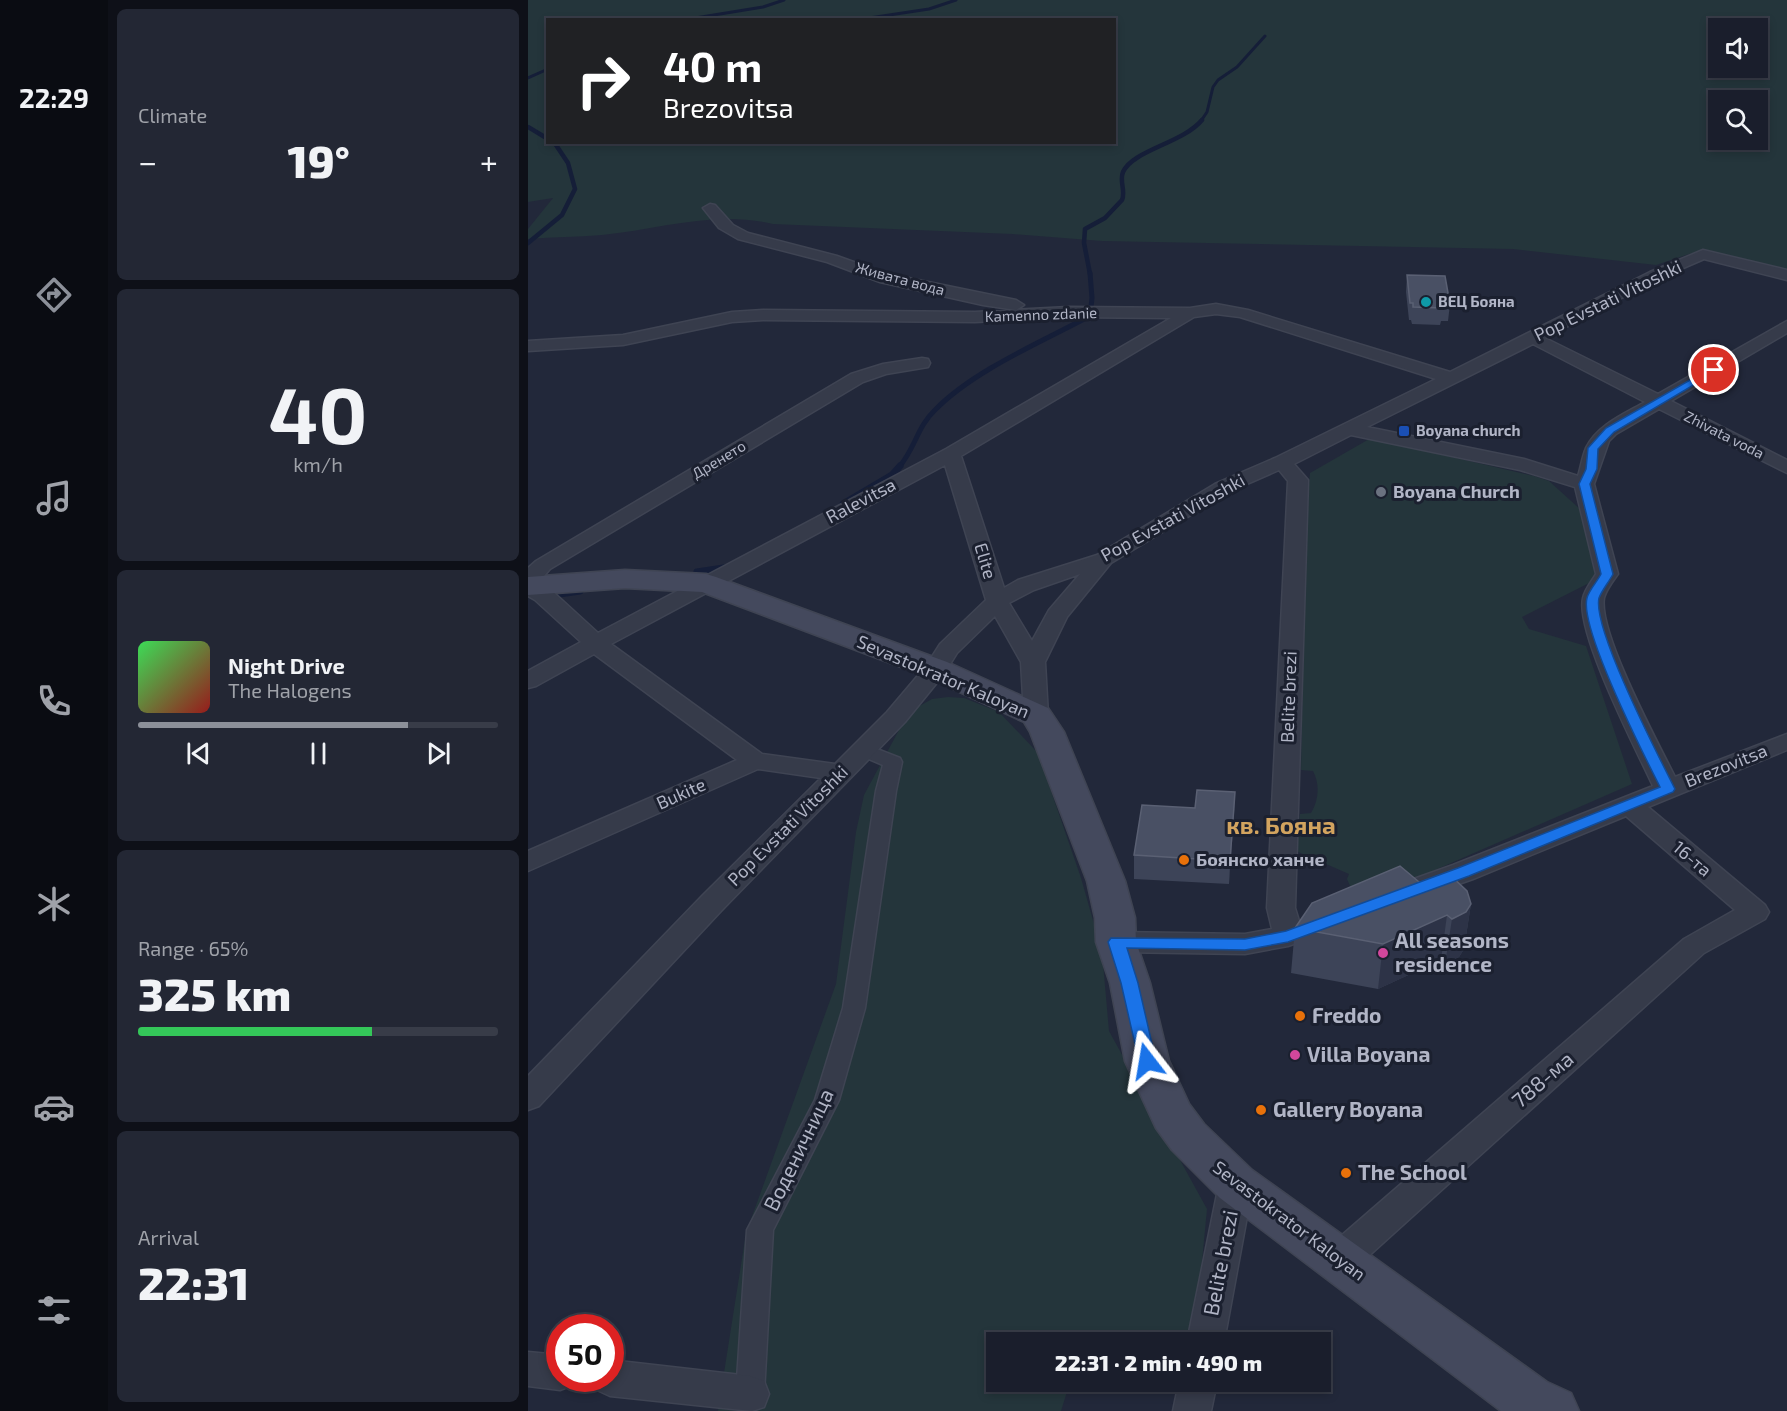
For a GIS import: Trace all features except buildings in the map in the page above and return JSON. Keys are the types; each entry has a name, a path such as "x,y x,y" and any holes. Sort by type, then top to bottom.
{"main road":[{"name":"Sevastokrator Kaloyan","path":"528,587 625,579 706,583 936,669 1036,715 1047,732 1106,881 1115,918 1116,942 1130,983 1147,1061 1172,1115 1188,1137 1236,1184 1528,1400 1552,1411"}],"street":[{"name":"Живата вода","path":"710,208 719,221 732,232 832,259 880,277 983,300 1069,312"},
{"name":"Pop Evstati Vitoshki","path":"528,1097 712,903 896,717 936,669 948,649 997,601 1026,585 1104,559 1222,488 1282,462 1645,280 1703,254 1787,275"},
{"name":"Kamenno zdanie","path":"528,346 623,340 748,315 975,317 1028,316 1069,312 1190,313 1206,309 1227,309 1451,378"},
{"name":"Ralevitsa","path":"528,681 706,583 951,454 1190,313"},
{"path":"1668,789 1623,696 1597,631 1593,599 1607,574 1584,484 1591,469 1593,448 1610,430 1787,326"},
{"name":"Zhivata voda","path":"1533,338 1787,467"},
{"name":"Дренето","path":"528,581 543,565 857,378 883,369 922,363"},
{"path":"1348,429 1524,465 1584,484"},
{"name":"Elite","path":"951,454 997,601 1033,662"},
{"name":"Belite brezi","path":"1282,462 1298,480 1281,908 1288,936"},
{"path":"1036,715 1033,662 1057,615 1104,559"},
{"path":"528,587 543,595 596,644 755,761 840,773"},
{"name":"Brezovitsa","path":"1116,942 1245,945 1288,936 1463,872 1787,741"},
{"name":"Воденичница","path":"750,1394 760,1230 826,1100 854,1008 885,791 893,762 864,750"},
{"name":"Bukite","path":"528,862 755,761"},
{"name":"16-та","path":"1629,805 1755,912"},
{"name":"788-ма","path":"1339,1260 1694,946 1755,912"},
{"name":"Belite brezi","path":"1207,1332 1236,1184"},
{"path":"528,1369 546,1371"},
{"path":"624,1380 750,1394"},
{"path":"1192,1411 1196,1392"}],"shaded area":[{"path":"528,0 1787,0 1787,273 1712,254 1692,253 1656,265 1513,249 1102,241 1012,234 773,224 730,219 688,222 602,235 528,239 528,229 553,198 528,202"},
{"path":"1371,438 1549,481 1581,510 1599,578 1522,617 1529,629 1586,646 1632,784 1410,881 1356,899 1347,879 1349,874 1296,851 1300,814 1311,813 1318,792 1313,771 1301,770 1306,516 1310,473"},
{"path":"964,698 999,712 1038,753 1081,878 1102,952 1109,1031 1207,1209 1196,1324 1192,1332 986,1332 986,1392 1067,1392 1061,1411 718,1411 746,1233 836,984 856,832 864,795 899,730 916,708 932,699"}],"waterway":[{"path":"695,18 763,7 784,0"},
{"path":"869,18 929,9 956,0"},
{"path":"1201,121 1207,112 1213,87 1218,80 1237,67 1265,36"},
{"path":"528,78 546,70"},
{"path":"1090,274 1084,243 1085,229 1105,218 1122,200 1122,175 1128,164 1183,135 1201,121"},
{"path":"528,127 546,138"},
{"path":"528,243 562,215 575,189 568,163 555,144"},
{"path":"1090,273 1091,307"},
{"path":"899,467 929,417 950,396 987,370 1088,317"},
{"path":"843,504 892,475 900,466"},
{"path":"697,572 730,567"},
{"path":"559,594 580,591"}],"place":[{"name":"ВЕЦ Бояна","path":"1426,302"},
{"name":"Boyana church","path":"1404,431"},
{"name":"Boyana Church","path":"1381,492"},
{"name":"Боянско ханче","path":"1184,860"},
{"name":"All seasons residence","path":"1383,953"},
{"name":"Freddo","path":"1300,1016"},
{"name":"Villa Boyana","path":"1295,1055"},
{"name":"Gallery Boyana","path":"1261,1110"},
{"name":"The School","path":"1346,1173"}],"district":[{"name":"кв. Бояна","path":"1281,826"}],"route":[{"path":"1147,1061 1130,983 1116,942 1245,945 1288,936 1463,872 1668,789 1623,696 1597,631 1593,599 1607,574 1584,484 1591,469 1593,448 1610,430 1714,370"}]}
